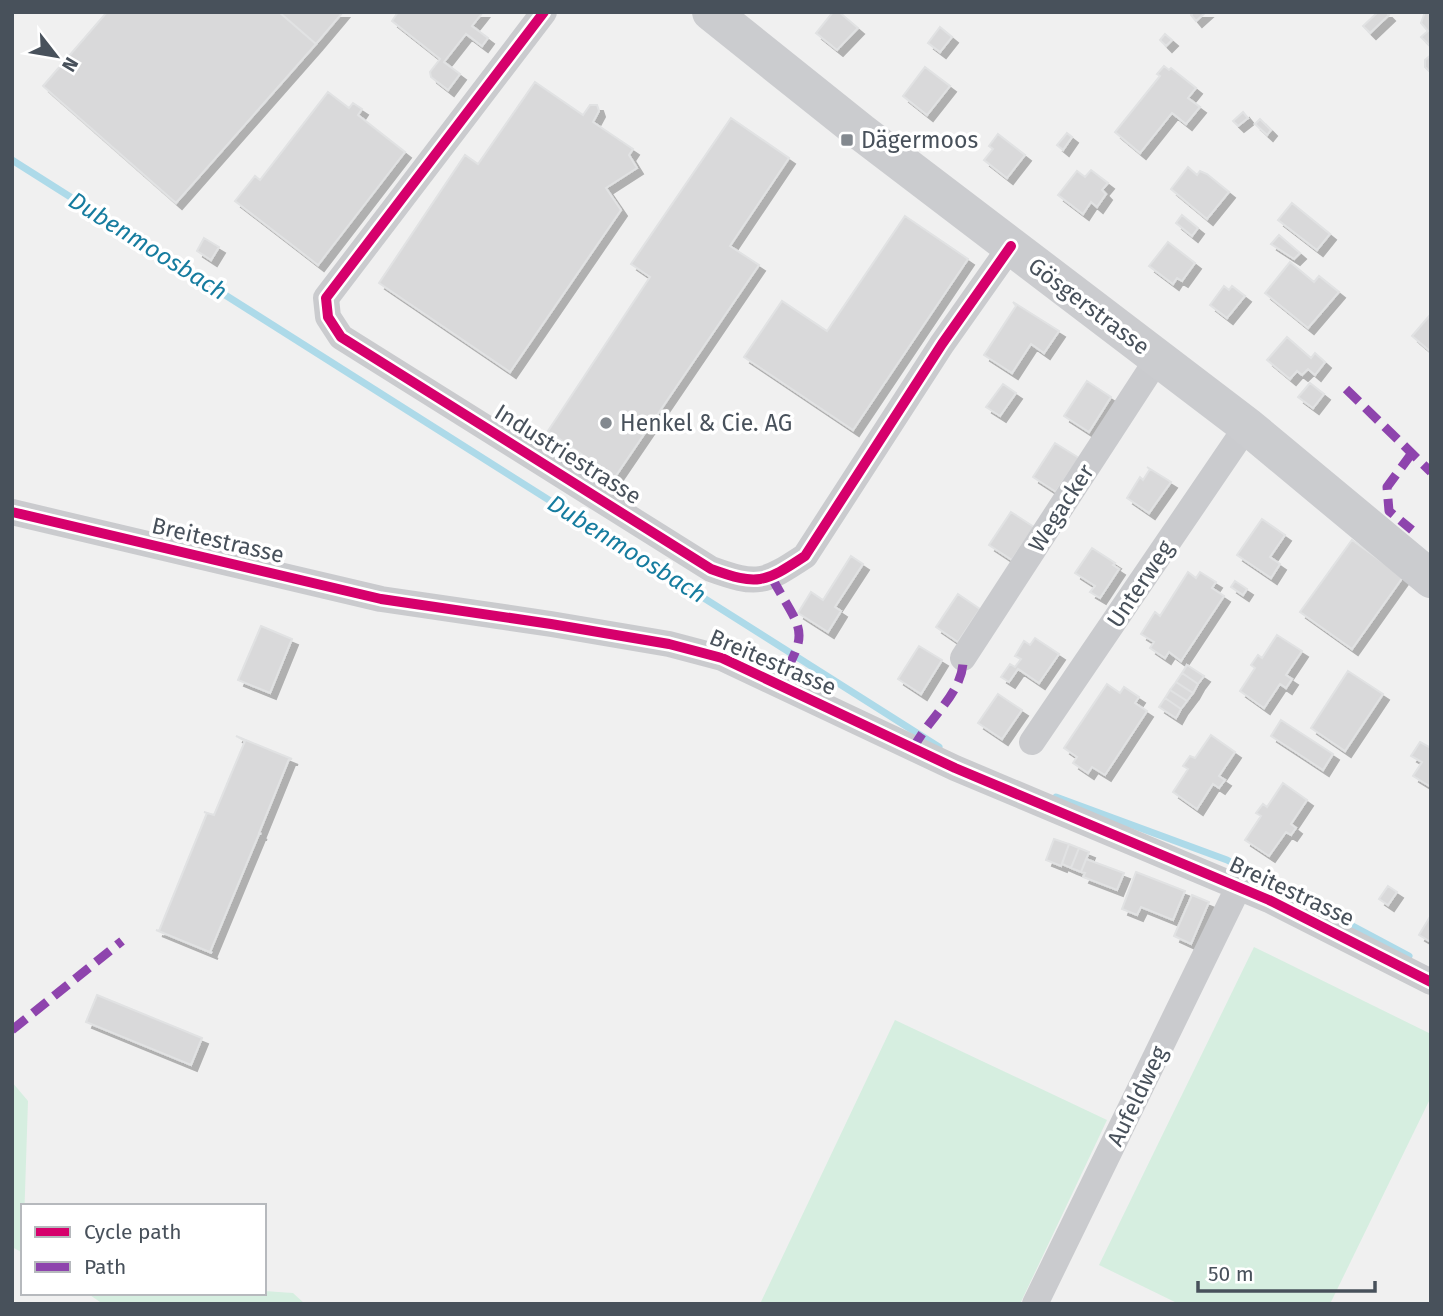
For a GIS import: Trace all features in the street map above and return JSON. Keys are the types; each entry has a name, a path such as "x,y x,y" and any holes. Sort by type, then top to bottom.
{"main road":[{"name":"Gösgerstrasse","path":"711,12 861,132 1247,426 1431,579"}],"street":[{"name":"Industriestrasse","path":"544,12 326,298 328,317 341,337 711,569 744,581 772,578 805,556 942,344 1011,246"},
{"name":"Wegacker","path":"963,658 1158,358"},
{"name":"Unterweg","path":"1032,742 1247,426"},
{"name":"Breitestrasse","path":"12,512 381,599 669,644 722,658 955,768 1269,900 1431,982"},
{"name":"Aufeldweg","path":"1035,1304 1238,888"}],"green space":[{"path":"1254,947 1431,1034 1431,1097 1330,1304 1179,1304 1099,1265"},
{"path":"895,1020 1107,1120 1020,1304 760,1304"},
{"path":"12,1082 28,1101 25,1204 21,1204 21,1252 12,1247"},
{"path":"266,1291 293,1293 305,1304 103,1304 90,1295 266,1295"}],"building":[{"path":"107,12 279,12 316,44 176,203 43,86"},
{"path":"279,12 343,12 316,44"},
{"path":"398,12 483,12 472,26 488,38 482,46 466,34 444,62 460,74 448,90 431,77 430,72 440,59 392,21"},
{"path":"833,12 839,12 858,28 837,50 816,33"},
{"path":"1194,12 1206,12 1196,21 1191,15"},
{"path":"1378,12 1386,12 1389,15 1370,33 1363,26"},
{"path":"1425,12 1431,12 1431,47 1421,37 1428,31 1421,23"},
{"path":"940,27 952,37 940,52 928,43"},
{"path":"1165,34 1172,40 1166,46 1160,40"},
{"path":"1431,55 1431,73 1425,67 1425,60"},
{"path":"1164,66 1169,70 1171,68 1196,88 1188,98 1200,107 1186,124 1172,113 1140,153 1115,132 1160,76 1157,74"},
{"path":"925,67 950,86 927,115 903,96"},
{"path":"535,82 583,115 590,105 597,105 599,111 593,122 633,149 629,155 637,168 606,188 621,210 510,372 379,283 465,155 478,164"},
{"path":"328,92 349,108 353,103 362,109 358,115 405,152 318,265 235,201 255,176 260,180"},
{"path":"1243,112 1248,118 1238,126 1233,121"},
{"path":"731,118 789,158 730,246 759,265 615,477 548,431 650,277 631,264"},
{"path":"1260,119 1271,130 1267,135 1255,124"},
{"path":"1067,133 1072,137 1063,150 1057,145"},
{"path":"998,134 1025,155 1007,178 984,160 993,149 989,146"},
{"path":"1188,167 1197,175 1200,171 1207,174 1229,192 1207,219 1171,189"},
{"path":"1091,170 1108,183 1102,190 1106,194 1097,207 1091,202 1083,214 1058,195 1077,171 1085,177"},
{"path":"1292,203 1330,234 1317,250 1278,220"},
{"path":"1182,215 1198,228 1192,236 1176,223"},
{"path":"905,216 968,259 853,430 744,357 782,301 827,331"},
{"path":"1279,235 1300,253 1294,259 1271,244"},
{"path":"204,238 219,247 211,260 197,251"},
{"path":"1168,242 1195,263 1182,281 1177,278 1173,284 1149,266"},
{"path":"1290,262 1314,282 1319,276 1339,292 1308,328 1265,293"},
{"path":"1224,286 1229,290 1232,286 1245,296 1227,318 1210,305"},
{"path":"1013,302 1059,331 1044,353 1031,344 1012,373 984,355 1016,306"},
{"path":"1431,316 1431,352 1412,336"},
{"path":"1287,337 1311,358 1315,353 1325,362 1315,375 1308,369 1302,375 1297,371 1290,379 1267,360"},
{"path":"1087,381 1111,397 1089,432 1064,416"},
{"path":"1310,383 1324,394 1313,408 1298,397"},
{"path":"1003,384 1016,393 1000,416 986,407"},
{"path":"1055,443 1079,458 1056,492 1033,477"},
{"path":"1147,467 1171,482 1149,513 1127,498 1140,477 1143,480 1150,469"},
{"path":"1011,512 1034,527 1012,560 989,545"},
{"path":"1262,519 1285,535 1270,557 1280,564 1271,578 1237,555"},
{"path":"1352,540 1403,577 1352,649 1300,612"},
{"path":"1092,548 1115,563 1113,565 1119,569 1100,598 1090,592 1095,586 1075,573"},
{"path":"851,556 863,564 835,607 841,611 828,632 798,613 811,592 823,600"},
{"path":"1188,572 1196,578 1200,572 1216,582 1212,588 1224,596 1181,661 1169,652 1165,658 1150,648 1154,642 1141,634 1155,612 1160,616"},
{"path":"1235,581 1247,589 1243,595 1231,587"},
{"path":"958,594 980,609 958,642 936,627"},
{"path":"261,626 292,639 270,693 238,680"},
{"path":"1277,635 1302,651 1286,675 1292,679 1286,688 1280,684 1264,708 1240,691 1255,668 1251,665 1258,655 1262,658"},
{"path":"1035,638 1059,654 1039,683 1018,669 1009,682 1001,677 1010,664 1015,667 1021,659 1015,656 1024,641 1030,645"},
{"path":"919,646 942,660 921,694 898,679"},
{"path":"1187,665 1204,676 1198,684 1182,673"},
{"path":"1348,671 1383,694 1345,751 1311,728"},
{"path":"1182,673 1198,684 1193,693 1176,682"},
{"path":"1176,682 1193,693 1187,701 1170,690"},
{"path":"1107,684 1120,693 1124,687 1139,697 1135,703 1147,711 1105,775 1092,767 1088,773 1073,763 1077,757 1064,748"},
{"path":"1170,690 1187,701 1181,709 1165,698"},
{"path":"998,694 1022,710 1002,739 978,723"},
{"path":"1165,698 1181,709 1176,718 1159,707"},
{"path":"1281,720 1333,754 1323,770 1271,736"},
{"path":"1211,735 1235,752 1219,776 1225,780 1219,788 1213,784 1197,809 1173,792 1188,769 1183,766 1190,756 1195,758"},
{"path":"236,736 292,759 289,759 259,833 261,834 210,952 212,953 156,930 159,931 207,813 204,812 214,815 245,741"},
{"path":"1420,742 1431,748 1431,787 1413,776 1422,762 1411,756"},
{"path":"1283,783 1307,800 1291,824 1296,828 1291,835 1286,832 1269,856 1245,840 1261,816 1256,813 1263,804 1267,807"},
{"path":"1054,839 1069,844 1061,866 1046,860"},
{"path":"1069,844 1079,848 1071,868 1062,864"},
{"path":"1079,848 1089,852 1081,872 1071,868"},
{"path":"1086,859 1124,873 1117,890 1083,877 1085,873 1081,872"},
{"path":"1136,872 1185,891 1173,920 1141,907 1137,915 1122,909"},
{"path":"1388,886 1397,892 1388,905 1379,899"},
{"path":"1192,895 1209,902 1191,944 1174,936"},
{"path":"1431,915 1431,942 1419,935"},
{"path":"97,995 202,1038 191,1065 86,1022"}],"waterway":[{"name":"Dubenmoosbach","path":"12,160 939,747"},
{"name":"Dubenmoosbach","path":"1056,797 1227,860 1269,882"},
{"name":"Dubenmoosbach","path":"1287,891 1409,956"}],"marked path":[{"path":"1346,389 1431,472"},
{"path":"1412,453 1387,487 1389,511 1412,530"},
{"path":"772,578 799,630 795,651 778,684"},
{"path":"913,749 952,694 962,670 963,658"},
{"path":"12,1030 122,941"}],"cycle path":[{"path":"544,12 326,298 328,317 341,337 711,569 740,578 760,579 780,572 805,556 942,344 1011,246"},
{"path":"12,512 381,599 669,644 722,658 955,768 1269,900 1431,982"}],"place":[{"name":"Dägermoos","path":"847,140"},
{"name":"Henkel & Cie. AG","path":"606,423"}]}
